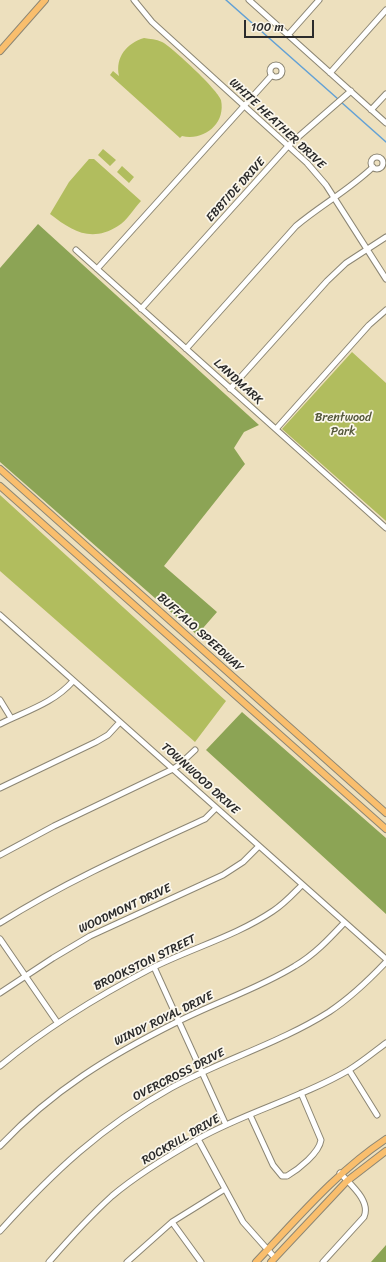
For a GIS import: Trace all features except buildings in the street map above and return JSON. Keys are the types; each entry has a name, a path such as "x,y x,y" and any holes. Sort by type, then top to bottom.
{"main road":[{"path":"0,51 45,0"},
{"name":"BUFFALO SPEEDWAY","path":"0,469 385,812"},
{"name":"BUFFALO SPEEDWAY","path":"0,486 386,829"},
{"path":"35,517 44,508"},
{"path":"94,569 102,560"},
{"path":"150,620 158,610"},
{"path":"206,670 214,660"},
{"path":"263,720 271,711"},
{"path":"319,770 327,761"},
{"path":"376,820 385,812"},
{"path":"256,1262 340,1173 386,1139"},
{"path":"273,1260 347,1181 386,1151"}],"street":[{"name":"WHITE HEATHER DRIVE","path":"134,0 152,22 289,145 307,163 334,198 386,279"},
{"path":"249,0 386,123"},
{"path":"288,35 319,0"},
{"path":"330,73 386,10"},
{"path":"97,269 272,75"},
{"name":"EBBTIDE DRIVE","path":"141,309 289,145 345,98 351,91"},
{"path":"372,110 386,94"},
{"path":"186,349 296,226 316,210 361,179 373,167"},
{"path":"230,389 327,281 367,249 386,237"},
{"name":"LANDMARK","path":"76,250 386,528"},
{"path":"276,429 369,325 386,310"},
{"name":"TOWNWOOD DRIVE","path":"0,615 386,959"},
{"path":"0,724 10,718 54,699 73,681"},
{"path":"0,700 10,718"},
{"path":"0,788 96,742 108,735 120,722"},
{"path":"0,856 54,826 173,769 195,750"},
{"path":"0,923 38,899 81,876 205,819 216,808"},
{"name":"WOODMONT DRIVE","path":"0,993 90,936 223,875 243,862 259,846"},
{"name":"BROOKSTON STREET","path":"0,1066 57,1022 83,1006 154,967 261,918 283,904 302,885"},
{"name":"WINDY ROYAL DRIVE","path":"0,1146 48,1101 104,1060 178,1021 258,985 295,966 323,945 344,923"},
{"path":"0,939 57,1022"},
{"name":"OVERCROSS DRIVE","path":"0,1231 68,1160 107,1128 137,1107 201,1072 290,1033 317,1018 347,999 386,962"},
{"path":"154,967 226,1125"},
{"name":"ROCKRILL DRIVE","path":"49,1262 74,1234 112,1196 149,1169 198,1139 226,1125 301,1093 349,1070 386,1043"},
{"path":"349,1070 377,1115"},
{"path":"250,1115 278,1173 282,1176 287,1176 306,1160 320,1145 321,1140 301,1093"},
{"path":"198,1139 243,1222 267,1250 273,1260"},
{"path":"323,1262 364,1217 366,1210 365,1203 340,1173"},
{"path":"127,1262 172,1222 225,1189"},
{"path":"172,1222 201,1262"}],"green space":[{"path":"144,38 158,40 175,52 212,87 218,95 221,100 222,109 217,123 212,129 198,136 182,136 180,138 110,75 113,71 119,76 119,63 124,52 132,43"},
{"path":"103,149 116,160 110,166 98,155"},
{"path":"89,159 94,159 141,201 121,224 99,234 82,233 74,230 50,214 69,182"},
{"path":"122,166 134,177 129,183 117,172"},
{"path":"38,224 259,425 244,432 234,448 245,464 164,566 217,612 197,635 0,462 0,268"},
{"name":"Brentwood Park","path":"352,352 386,383 386,521 282,429"},
{"path":"0,495 226,701 195,742 0,571"},
{"path":"242,712 386,838 386,914 206,750"},
{"path":"386,1245 386,1262 371,1262"}],"waterway":[{"path":"226,0 338,99"},
{"path":"341,102 386,142"}]}
